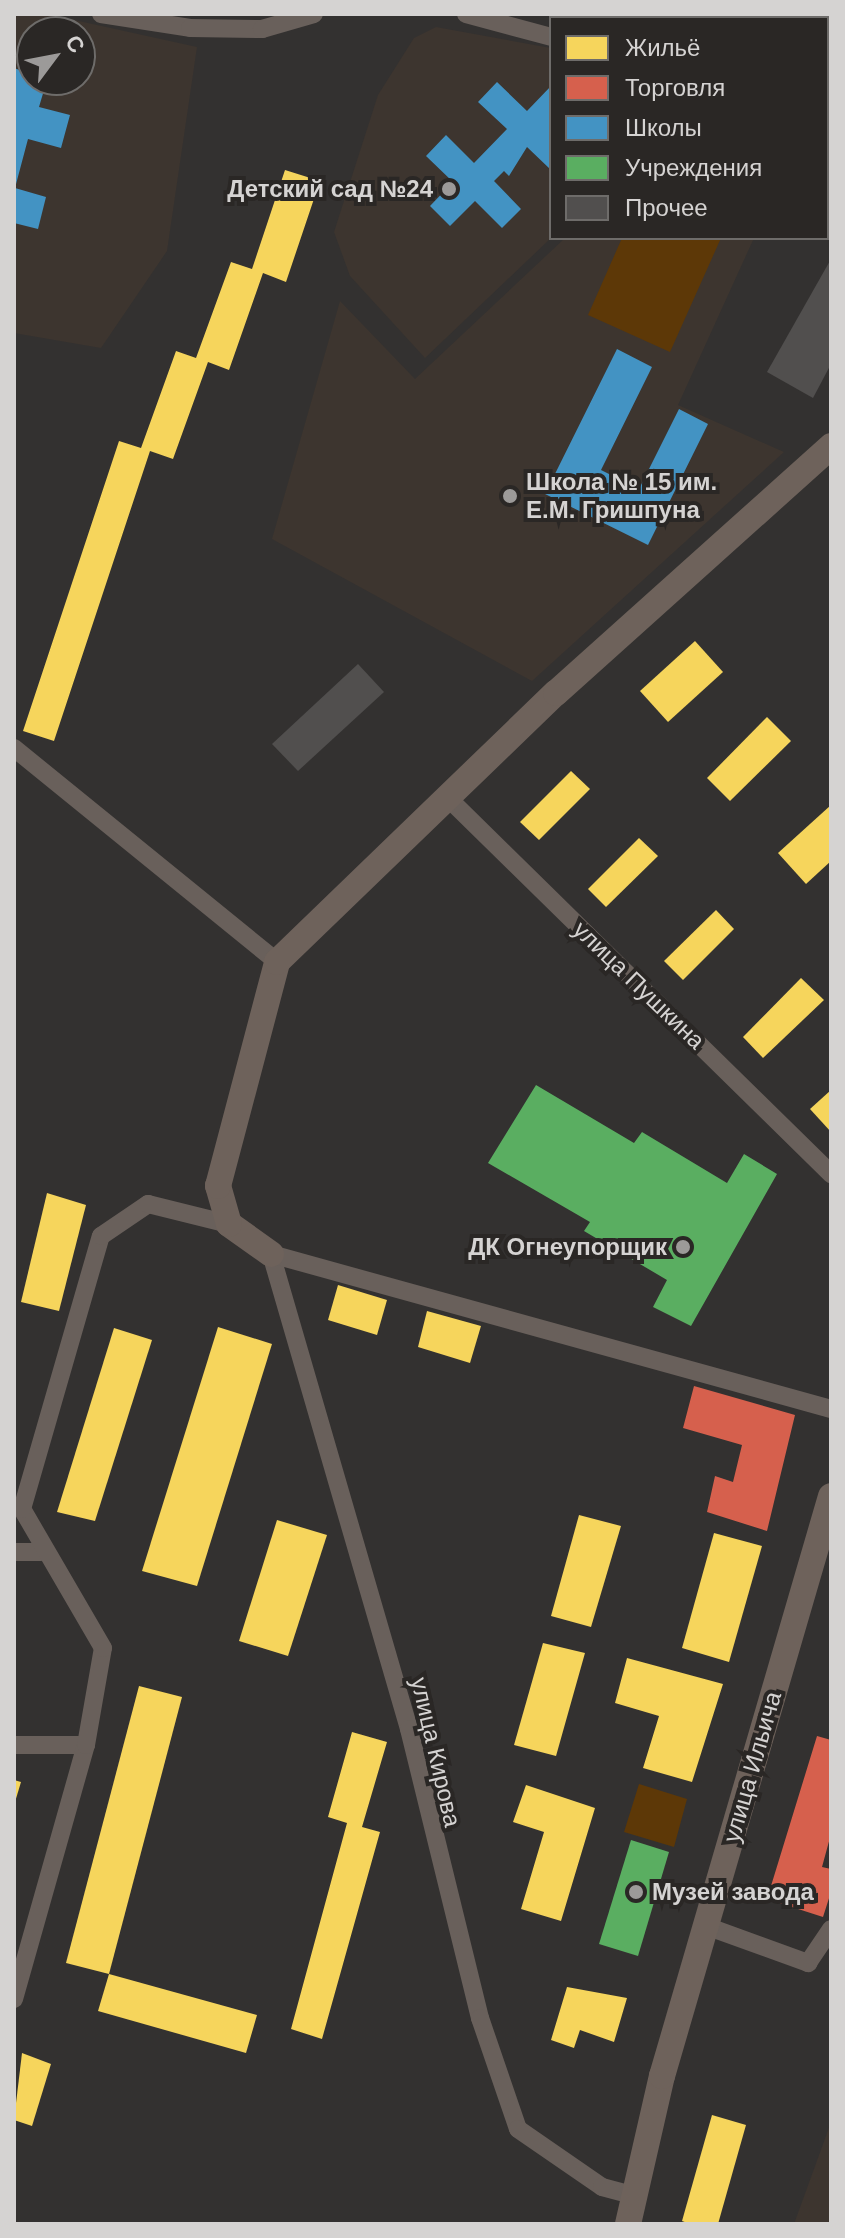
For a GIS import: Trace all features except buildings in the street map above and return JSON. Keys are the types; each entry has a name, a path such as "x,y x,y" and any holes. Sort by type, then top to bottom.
{"street":[{"path":"101,14 190,28 262,29 314,14"},
{"path":"466,14 549,36"},
{"path":"229,1224 218,1186 277,962 446,796 831,446"},
{"path":"14,748 277,962"},
{"name":"улица Пушкина","path":"446,796 831,1174"},
{"path":"14,1999 86,1745 103,1648 70,1581 41,1552 22,1509 101,1236 148,1204 229,1224 271,1254 831,1409"},
{"name":"улица Кирова","path":"271,1254 409,1729 480,2018 518,2129 602,2187 635,2196"},
{"name":"улица Ильича","path":"628,2224 706,1926 831,1496"},
{"path":"14,1552 41,1552"},
{"path":"14,1745 86,1745"},
{"path":"706,1926 808,1963 831,1929"}],"shaded area":[{"path":"14,14 56,16 16,16 16,96 96,96 96,25 197,47 167,251 101,348 14,333"},
{"name":"Детский сад №24","path":"436,27 549,48 549,240 425,358 350,276 334,232 378,95 414,38"},
{"name":"Школа № 15 им. Е.М. Гришпуна","path":"563,240 753,240 678,405 784,452 532,681 272,539 340,301 415,379"},
{"path":"621,240 720,240 670,352 588,315"},
{"path":"639,1784 687,1799 674,1847 624,1832"},
{"path":"831,2122 831,2224 794,2224"}],"place":[{"name":"Детский сад №24","path":"449,189"},
{"name":"Школа № 15 им. Е.М. Гришпуна","path":"510,496"},
{"name":"ДК Огнеупорщик","path":"683,1247"},
{"name":"Музей завода","path":"636,1892"}]}
